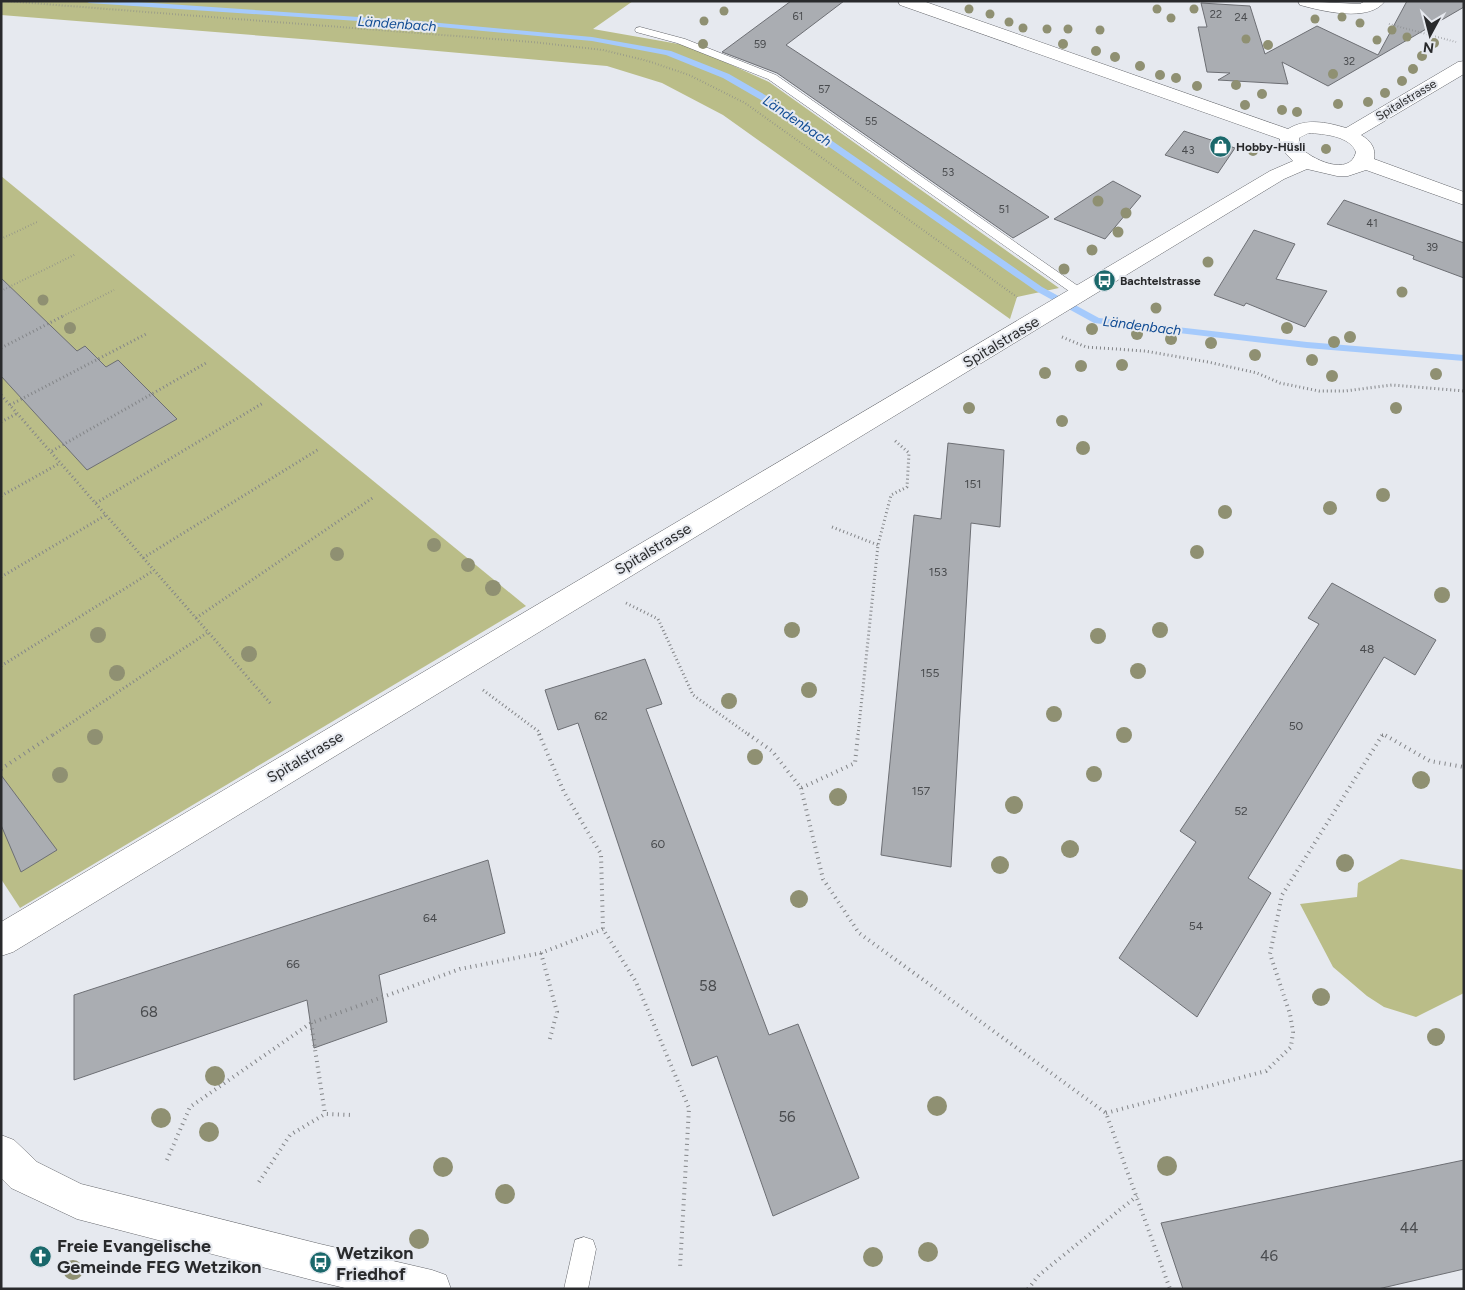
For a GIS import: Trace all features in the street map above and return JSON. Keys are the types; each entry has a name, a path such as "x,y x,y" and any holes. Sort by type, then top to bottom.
{"street":[{"path":"906,1 1290,136"},
{"path":"1306,1 1323,6 1363,10 1377,1"},
{"name":"Spitalstrasse","path":"1348,135 1464,66"},
{"path":"1319,127 1348,135 1364,148 1366,155 1363,162 1358,166 1339,170 1317,167 1306,162 1293,152 1288,141 1290,136 1301,129 1319,127"},
{"name":"Spitalstrasse","path":"1,940 457,666 1050,324 1078,296 1277,175 1306,162"},
{"path":"1363,162 1464,198"},
{"path":"1,1153 24,1175 77,1201 320,1263 432,1289"}],"lane":[{"path":"640,30 681,41 772,77 1078,296"},
{"path":"576,1289 584,1249"}],"path":[{"path":"4,1 533,42 604,50 648,61 689,75 745,103 1019,299"},
{"path":"1389,24 1464,44"},
{"path":"1,239 37,222"},
{"path":"1,291 76,254"},
{"path":"1,348 114,290"},
{"path":"1050,324 1069,342 1086,347 1146,352 1208,362 1257,373 1280,383 1319,391 1345,392 1392,385 1464,391"},
{"path":"10,405 148,333"},
{"path":"52,451 206,364"},
{"path":"1,395 16,414 52,451 60,463 144,558 153,571 271,704"},
{"path":"96,503 263,403"},
{"path":"1,422 16,414"},
{"path":"801,788 855,762 878,545 891,495 907,487 909,453 889,435"},
{"path":"144,558 319,449"},
{"path":"1,496 60,463"},
{"path":"196,618 374,497"},
{"path":"1,577 106,516"},
{"path":"832,527 878,545"},
{"path":"1,666 153,571"},
{"path":"623,602 658,619 693,695 772,751 801,788 823,878 859,933 1106,1113 1170,1289"},
{"path":"1,768 207,633"},
{"path":"457,666 489,696 538,731 564,792 601,854 603,929 636,982 689,1108 680,1268"},
{"path":"1106,1113 1266,1071 1279,1060 1291,1047 1293,1032 1290,1014 1270,954 1282,895 1383,734 1430,761 1464,767"},
{"path":"167,1160 190,1107 310,1023 460,969 542,953 603,929"},
{"path":"542,953 557,1012 549,1042"},
{"path":"310,1023 325,1114"},
{"path":"259,1182 287,1136 325,1114 353,1115"},
{"path":"1028,1289 1039,1274 1137,1196"}],"green space":[{"path":"1,1 633,1 593,29 690,46 769,82 1059,288 1017,297 1010,319 723,115 662,83 607,66 1,15"},
{"path":"1,176 526,606 20,908 1,879"},
{"path":"1401,859 1464,870 1464,993 1416,1017 1384,1007 1367,996 1333,967 1300,904 1357,897 1358,883"}],"building":[{"path":"791,1 844,1 786,45 1049,217 1013,238 777,73 722,52"},
{"path":"1407,1 1464,1 1464,7 1328,86 1282,62 1288,84 1218,80 1230,73 1207,72 1198,27 1207,27 1201,3 1250,6 1265,54 1317,26 1378,55"},
{"path":"1184,131 1235,148 1218,173 1165,155"},
{"path":"1113,181 1141,196 1105,239 1054,219"},
{"path":"1344,200 1464,243 1464,278 1413,259 1414,256 1327,224"},
{"path":"1254,230 1295,244 1276,279 1327,291 1305,327 1246,303 1244,306 1214,295"},
{"path":"1,278 77,351 85,346 106,367 118,360 177,419 87,470 1,376"},
{"path":"948,443 1004,450 1000,527 971,523 951,867 881,855 914,515 941,519"},
{"path":"1332,583 1436,640 1415,675 1384,657 1248,878 1271,893 1197,1017 1119,958 1196,842 1180,831 1319,624 1308,618"},
{"path":"645,659 662,704 646,709 769,1035 798,1024 859,1178 773,1216 717,1056 692,1066 578,723 558,730 545,690"},
{"path":"1,775 57,850 21,872 1,825"},
{"path":"488,860 505,933 379,975 387,1022 314,1048 307,1000 74,1080 74,995"},
{"path":"1464,1160 1464,1269 1378,1289 1183,1289 1161,1223"}],"waterway":[{"name":"Ländenbach","path":"89,1 418,23 592,39 668,53 726,76 769,101 1039,289 1097,321 1307,345 1464,358"}],"place":[{"name":"Hobby-Hüsli","path":"1220,147"},
{"name":"Bachtelstrasse","path":"1104,281"},
{"name":"Freie Evangelische Gemeinde FEG Wetzikon","path":"41,1256"},
{"name":"Wetzikon Friedhof","path":"320,1263"}]}
